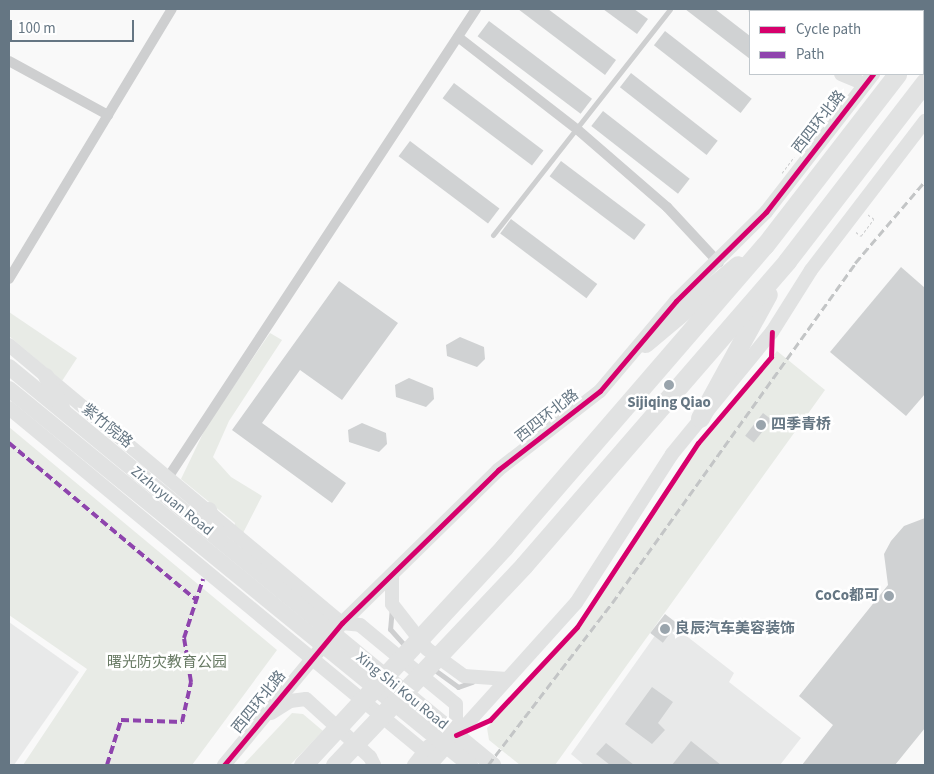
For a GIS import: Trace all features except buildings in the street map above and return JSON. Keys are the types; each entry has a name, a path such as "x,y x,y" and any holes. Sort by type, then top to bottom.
{"highway":[{"path":"302,765 504,547 765,245 896,75"},
{"path":"335,765 524,565 788,261 925,82"},
{"path":"645,343 765,245"},
{"path":"700,418 788,261"}],"main road":[{"name":"Zizhuyuan Road","path":"9,367 220,540 327,640"},
{"path":"46,376 64,412"},
{"name":"Zizhuyuan Road","path":"9,389 327,640"},
{"path":"209,510 220,540"},
{"name":"Xing Shi Kou Road","path":"327,640 447,740 470,765"},
{"name":"Xing Shi Kou Road","path":"447,740 493,765"}],"street":[{"path":"9,280 172,9"},
{"path":"169,476 476,9"},
{"path":"458,37 578,130 667,207 718,263"},
{"path":"9,61 108,114"},
{"path":"849,75 864,77"},
{"name":"西四环北路","path":"224,765 327,640 498,470 600,391 645,343 676,301 718,263 766,212 864,77"},
{"path":"414,765 428,759 540,648 576,603 700,418 772,332 810,270 923,129"},
{"name":"紫竹院路","path":"9,345 209,510 327,640"},
{"path":"9,408 327,640 428,759"},
{"path":"392,577 392,604 427,649 452,670 476,680 507,679"},
{"path":"327,640 360,624 456,704 447,740"},
{"path":"263,717 290,701 306,699 370,756 374,765"}],"lane":[{"path":"492,235 578,130 670,9"},
{"path":"392,604 390,629 417,656"},
{"path":"424,661 458,687 476,680"}],"path":[{"path":"781,172 795,156"},
{"path":"861,236 874,220"}],"shaded area":[{"path":"666,620 734,673 729,682 801,738 780,765 584,765 571,754"},
{"path":"9,622 79,672 14,765 9,765"}],"green space":[{"path":"9,312 77,358 62,381 9,336"},
{"path":"270,333 282,340 229,421 213,457 231,477 262,496 242,535 234,528 235,523 181,479 207,425"},
{"path":"777,351 825,390 555,765 520,765 489,740 487,728 578,629 700,445"},
{"name":"曙光防灾教育公园","path":"9,427 277,650 192,765 23,765 87,669 9,615"},
{"path":"292,713 303,714 323,731 290,765 243,765"}],"railway":[{"path":"488,765 612,603 855,263 925,181"}],"marked path":[{"path":"9,443 196,600"},
{"path":"107,765 121,720 182,722 191,682 184,638 203,579"}],"cycle path":[{"path":"224,765 342,623 498,470 600,391 676,301 766,212 872,75"},
{"path":"456,735 490,720 577,627 698,443 771,357 772,332"}],"place":[{"name":"Sijiqing Qiao","path":"669,385"},
{"name":"四季青桥","path":"761,425"},
{"name":"CoCo都可","path":"889,596"},
{"name":"良辰汽车美容装饰","path":"665,629"}]}
